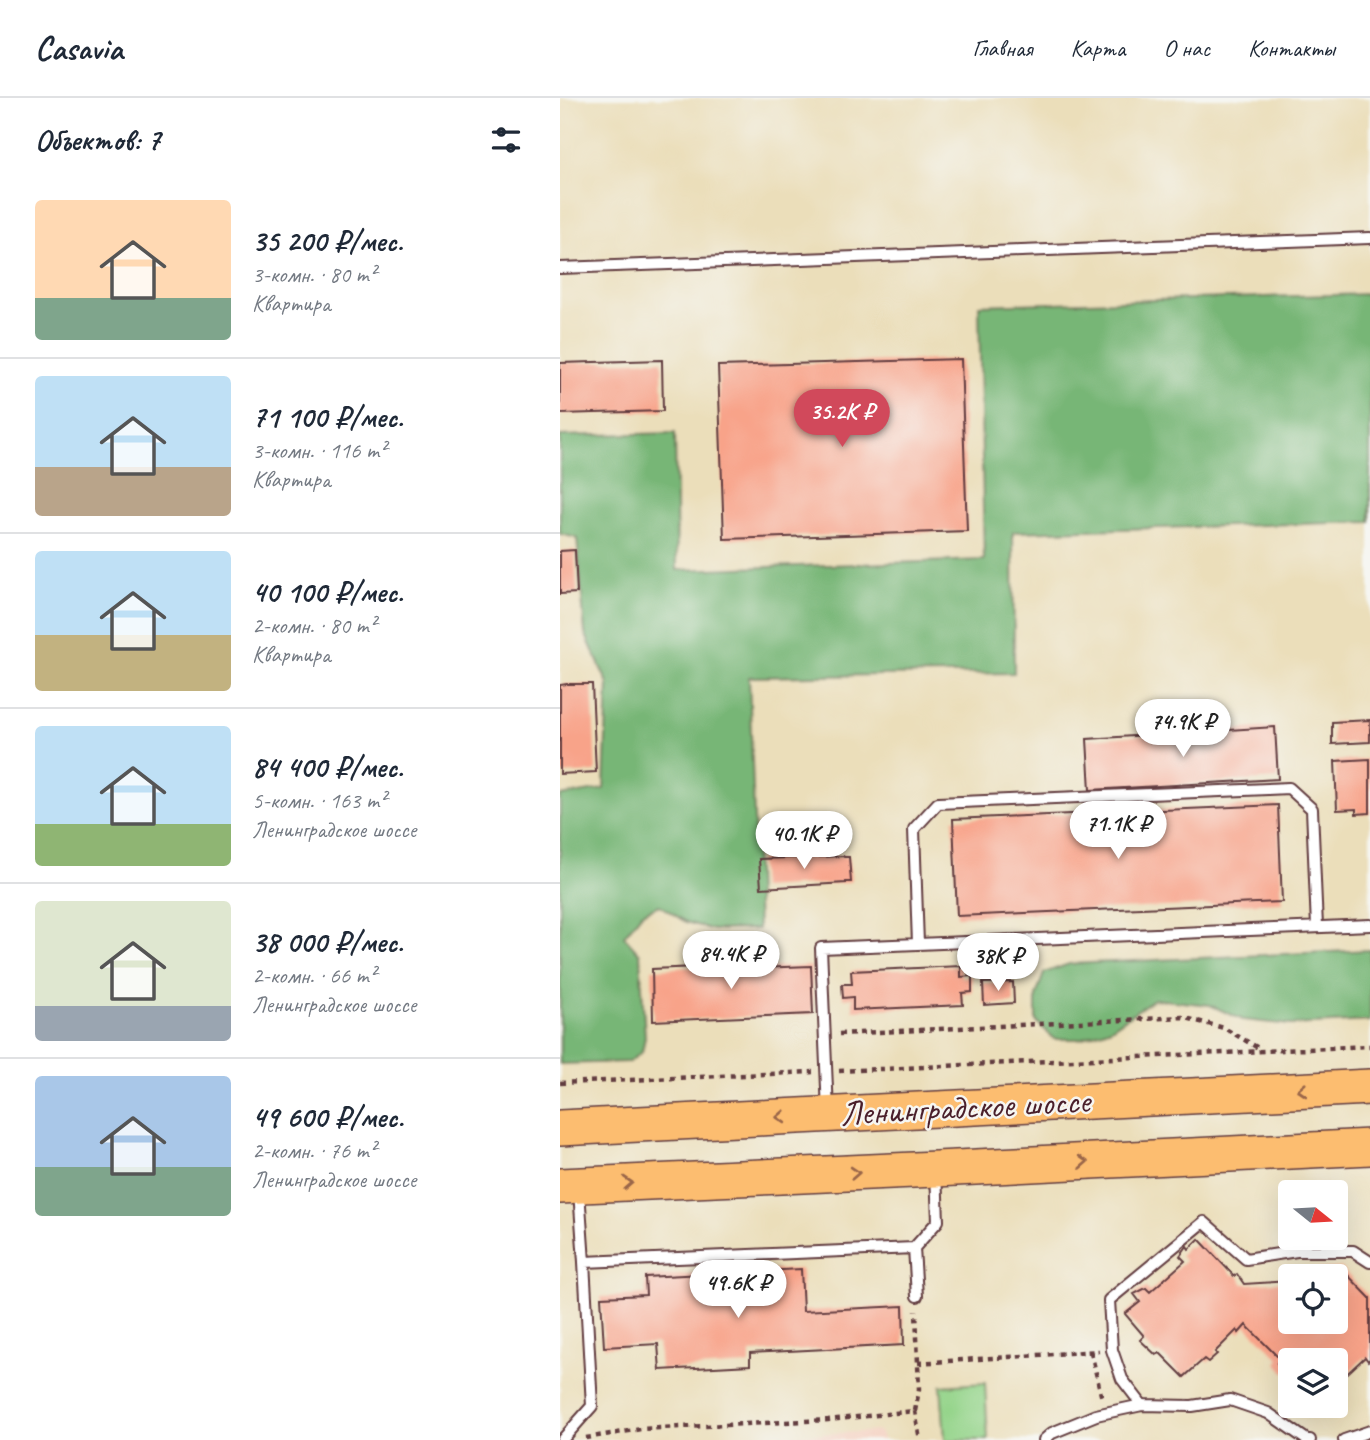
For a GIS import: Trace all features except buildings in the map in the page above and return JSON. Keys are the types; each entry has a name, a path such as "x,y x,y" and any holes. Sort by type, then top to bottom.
{"main road":[{"name":"Ленинградское шоссе","path":"560,1128 1370,1087"},
{"name":"Ленинградское шоссе","path":"569,1186 1370,1147"}],"lane":[{"path":"560,268 1370,238"},
{"path":"918,944 914,829 938,803 1289,788 1312,808 1317,927"},
{"path":"828,1114 821,948 1370,925"},
{"path":"917,1296 914,1248 938,1221 936,1169"},
{"path":"562,1440 592,1406 583,1262 569,1186"},
{"path":"1142,1405 1122,1379 1112,1350 1109,1300 1204,1222 1246,1259 1297,1251 1353,1251 1370,1262"},
{"path":"583,1262 914,1248"},
{"path":"1044,1440 1052,1433 1105,1413 1142,1405 1192,1406 1230,1400 1268,1413 1310,1440"},
{"path":"1344,1440 1370,1431"}],"path":[{"path":"825,1035 1182,1017 1224,1028 1263,1051"},
{"path":"560,1083 1370,1046"},
{"path":"916,1320 919,1390 915,1411 920,1440"},
{"path":"918,1363 1112,1350"},
{"path":"1091,1352 1105,1413"},
{"path":"575,1440 641,1429 828,1420 915,1411"}],"shaded area":[{"path":"879,1431 884,1440 706,1440 717,1439"}],"green space":[{"path":"1370,294 1370,522 1013,532 1014,673 749,677 758,929 713,930 686,922 659,905 642,913 624,936 640,954 645,1037 642,1052 629,1062 560,1064 560,796 604,789 608,684 585,633 577,538 560,534 560,436 675,433 677,570 984,560 979,305"},
{"path":"1370,950 1370,1021 1291,1025 1243,1020 1210,1005 1154,999 1111,1028 1080,1039 1054,1039 1036,1021 1036,996 1044,973 1069,964"},
{"path":"985,1383 988,1440 945,1440 941,1386"}]}
